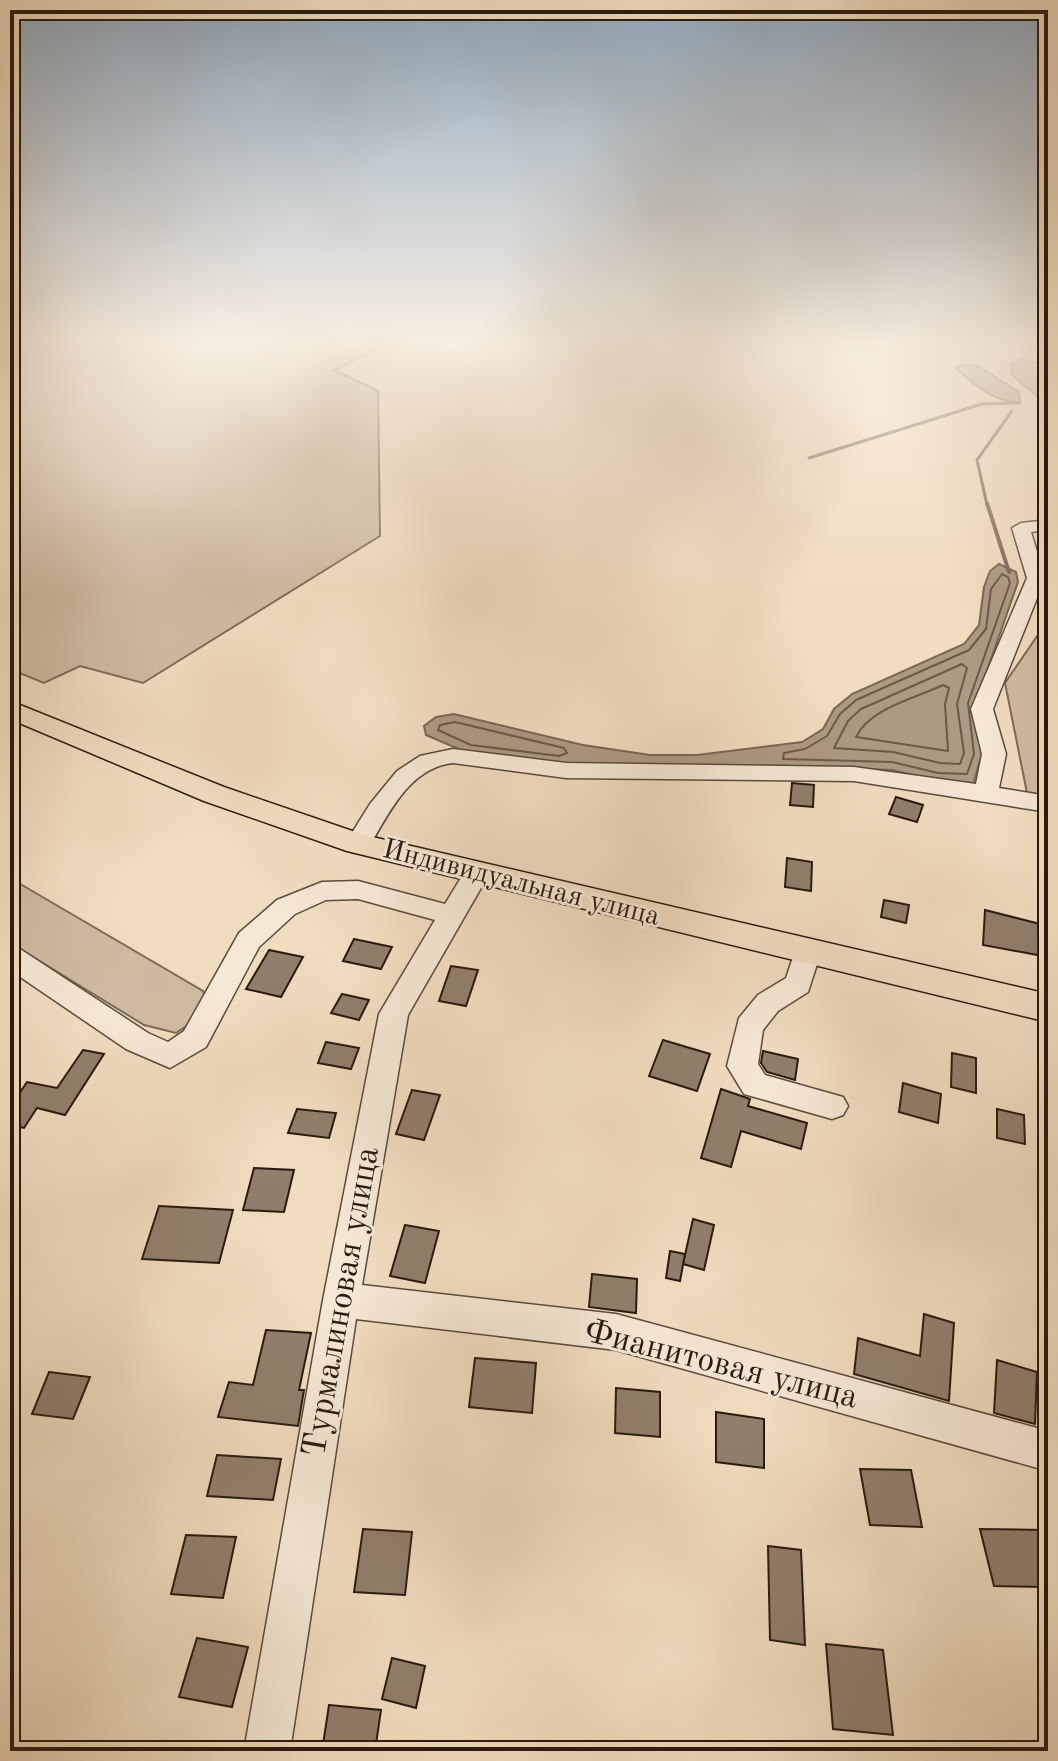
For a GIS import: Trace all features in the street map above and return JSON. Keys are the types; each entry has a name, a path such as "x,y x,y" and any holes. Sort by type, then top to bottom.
{"main road":[{"name":"Индивидуальная улица","path":"10,709 214,794 358,844 1048,1008"}],"street":[{"path":"986,793 994,754 982,709 1042,578 1021,528 1048,525"},
{"path":"358,844 374,816 402,781 427,761 448,757 531,768 682,776 833,773 889,777 1048,804"},
{"name":"Турмалиновая улица","path":"267,1751 341,1300 394,1014 476,874"},
{"path":"13,967 137,1041 170,1056 195,1039 249,940 286,907 322,891 358,890 452,915"},
{"path":"807,952 798,984 768,1003 749,1026 742,1066 755,1085 832,1106"},
{"name":"Фианитовая улица","path":"341,1300 616,1332 1048,1451"}],"shaded area":[{"path":"10,425 378,425 380,536 143,683 80,666 44,683 10,669"},
{"path":"1046,623 1048,796 1027,793 1005,683"},
{"path":"10,878 203,991 208,1002 197,1019 176,1033 144,1025 10,943"}],"water":[{"path":"999,564 1016,572 1018,582 975,705 982,754 973,784 937,781 892,770 558,764 468,753 426,735 424,726 436,717 454,714 583,745 650,755 697,755 802,742 823,729 834,709 852,694 964,644 979,625 984,587 990,571"}],"building":[{"path":"792,783 814,785 813,807 790,805"},
{"path":"896,797 923,805 917,822 889,814"},
{"path":"787,858 812,862 811,891 785,887"},
{"path":"884,900 909,905 906,923 881,917"},
{"path":"985,910 1048,926 1048,957 983,945"},
{"path":"354,939 392,947 381,969 343,961"},
{"path":"269,950 303,957 281,997 246,989"},
{"path":"451,966 478,970 466,1006 439,1001"},
{"path":"342,994 369,1000 359,1020 331,1013"},
{"path":"663,1040 710,1054 697,1091 649,1076"},
{"path":"326,1042 359,1048 351,1069 318,1063"},
{"path":"83,1050 104,1054 65,1115 37,1108 24,1128 10,1125 10,1107 27,1082 57,1088"},
{"path":"763,1051 798,1059 795,1080 767,1072 761,1063"},
{"path":"952,1053 976,1058 976,1093 951,1087"},
{"path":"903,1083 941,1094 938,1123 899,1112"},
{"path":"721,1089 750,1099 748,1106 807,1123 801,1149 741,1131 731,1167 701,1158"},
{"path":"412,1090 440,1095 424,1140 396,1134"},
{"path":"297,1109 336,1113 329,1138 288,1133"},
{"path":"997,1109 1024,1115 1025,1144 997,1138"},
{"path":"254,1168 294,1170 284,1212 243,1210"},
{"path":"159,1206 233,1210 219,1263 142,1259"},
{"path":"693,1219 714,1225 704,1270 683,1264"},
{"path":"405,1225 439,1231 425,1283 390,1276"},
{"path":"670,1251 685,1254 680,1281 666,1278"},
{"path":"592,1274 637,1279 636,1313 589,1307"},
{"path":"924,1314 954,1323 949,1401 854,1374 858,1338 920,1356"},
{"path":"266,1330 311,1333 299,1390 304,1390 298,1426 218,1417 229,1382 253,1385"},
{"path":"475,1358 536,1363 532,1413 469,1407"},
{"path":"997,1360 1037,1372 1035,1424 994,1413"},
{"path":"49,1372 90,1377 73,1419 32,1414"},
{"path":"616,1388 660,1392 660,1437 615,1433"},
{"path":"716,1412 764,1419 764,1468 716,1462"},
{"path":"217,1455 281,1459 273,1500 207,1496"},
{"path":"860,1469 911,1470 922,1527 870,1525"},
{"path":"363,1529 412,1532 405,1595 354,1592"},
{"path":"980,1529 1046,1530 1048,1587 994,1586"},
{"path":"186,1535 236,1537 223,1598 171,1594"},
{"path":"768,1546 801,1550 805,1645 770,1640"},
{"path":"197,1638 248,1647 232,1707 179,1697"},
{"path":"826,1644 883,1650 893,1735 833,1729"},
{"path":"392,1658 425,1666 416,1708 382,1699"},
{"path":"329,1705 381,1710 375,1751 322,1751"}],"waterway":[{"path":"809,458 914,425"},
{"path":"987,505 977,460 1002,425"},
{"path":"987,503 1009,572"}]}
